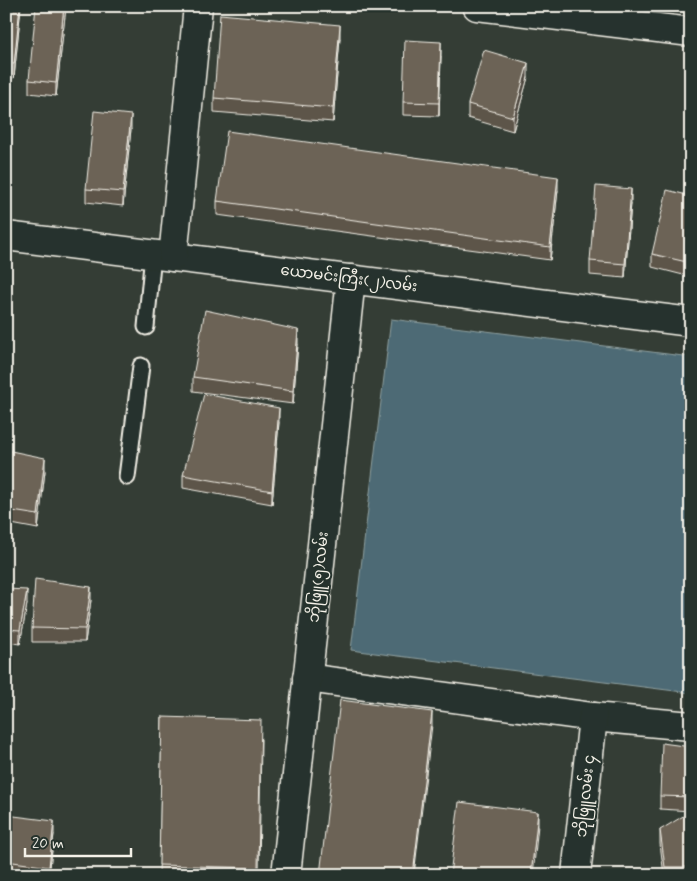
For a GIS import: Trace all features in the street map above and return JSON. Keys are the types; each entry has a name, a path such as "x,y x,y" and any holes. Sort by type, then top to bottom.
{"street":[{"path":"163,255 198,6"},
{"path":"477,6 691,32"},
{"name":"ယောမင်းကြီး(၂)လမ်း","path":"6,236 691,322"},
{"name":"ဘိုဖြူ(၅)လမ်း","path":"286,875 351,278"},
{"path":"307,678 593,717 691,726"},
{"name":"ဘိုဖြူလမ်း ၄","path":"576,875 593,717"}],"lane":[{"path":"146,327 163,255"},
{"path":"127,477 141,366"}],"water":[{"path":"391,319 691,357 691,693 351,650"}],"building":[{"path":"6,6 20,6 14,64 6,63"},
{"path":"36,6 64,6 56,83 29,80"},
{"path":"220,14 340,25 333,108 214,98"},
{"path":"405,40 441,42 439,103 403,102"},
{"path":"484,50 528,63 513,117 468,104"},
{"path":"94,111 131,115 123,192 86,189"},
{"path":"227,131 558,177 550,247 217,201"},
{"path":"596,186 631,189 625,264 590,261"},
{"path":"667,190 691,196 691,263 652,254"},
{"path":"205,310 298,330 293,391 193,377"},
{"path":"204,394 279,408 272,491 183,475"},
{"path":"6,450 45,458 38,515 6,510"},
{"path":"35,579 91,587 85,629 32,628"},
{"path":"6,589 27,590 20,630 6,629"},
{"path":"340,700 432,712 413,875 320,875"},
{"path":"162,717 261,720 258,868 159,865"},
{"path":"662,743 691,747 691,797 660,796"},
{"path":"459,802 538,812 531,875 450,875"},
{"path":"6,815 54,821 49,867 6,861"},
{"path":"685,815 691,818 691,867 665,867 660,830"}]}
